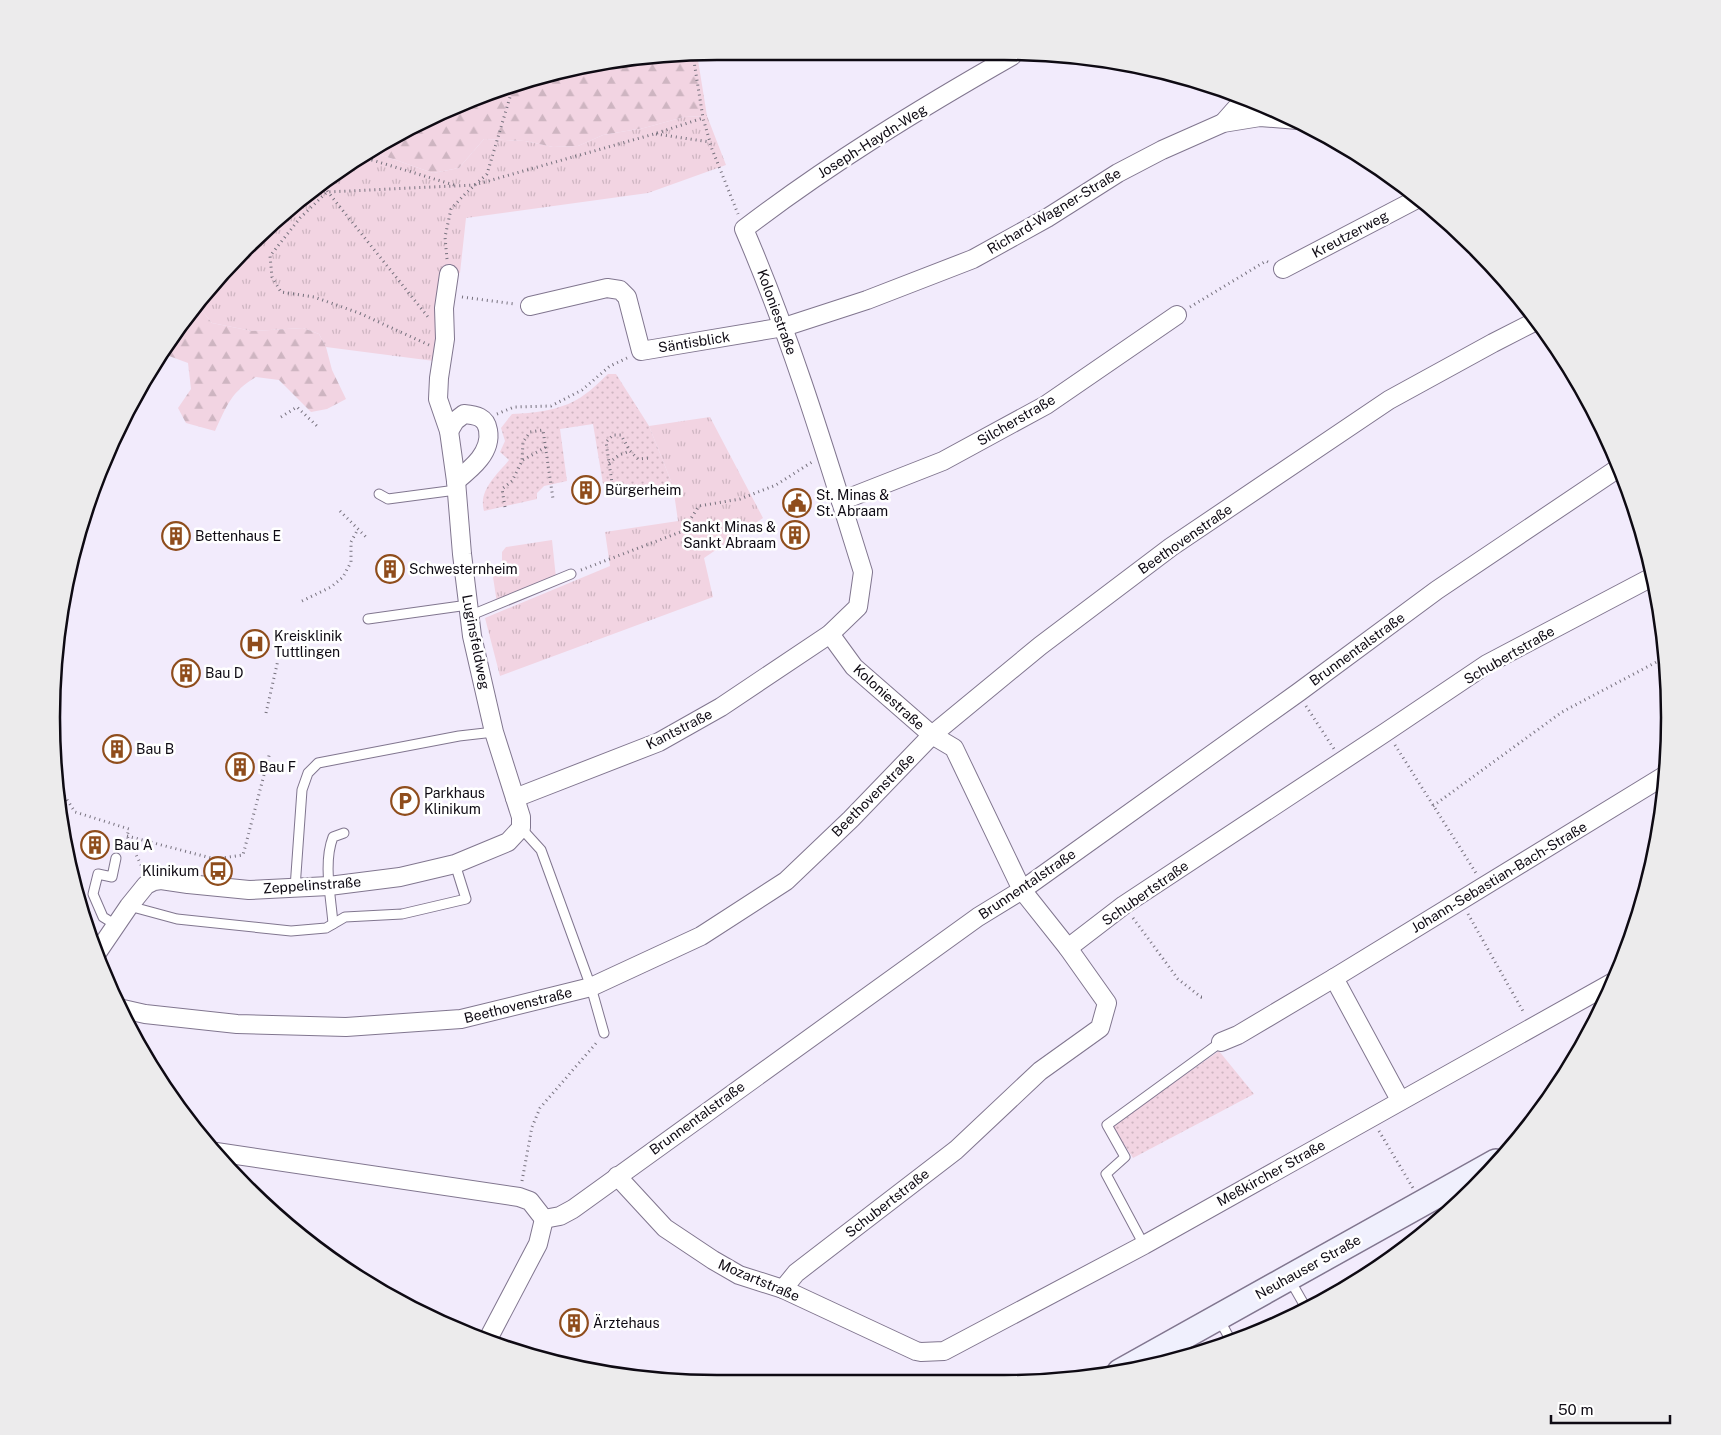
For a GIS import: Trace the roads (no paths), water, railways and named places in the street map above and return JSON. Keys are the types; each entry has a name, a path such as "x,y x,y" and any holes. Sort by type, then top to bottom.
{"street":[{"name":"Joseph-Haydn-Weg","path":"744,229 789,194 868,141 999,60"},
{"path":"1223,123 1238,106 1241,105"},
{"name":"Richard-Wagner-Straße","path":"784,327 867,300 973,259 1047,218 1118,173 1162,150 1223,123 1260,117 1272,118"},
{"name":"Kreutzerweg","path":"1283,269 1411,202"},
{"name":"Koloniestraße","path":"744,229 766,278 784,327 863,572 858,607 830,634 854,667 932,735 954,748 1022,890 1068,948"},
{"name":"Luginsfeldweg","path":"449,274 444,308 444,345 438,399 449,431 468,610 494,732 515,798"},
{"name":"Säntisblick","path":"530,306 607,288 620,290 627,297 641,351 784,327"},
{"name":"Silcherstraße","path":"841,501 943,461 1037,409 1176,315"},
{"name":"Beethovenstraße","path":"129,1010 145,1014 237,1024 346,1027 461,1019 591,987 700,936 786,881 851,819 932,735 1040,646 1171,547 1389,400 1530,324"},
{"path":"449,431 455,421 464,414 476,415 484,420 488,427 490,440 472,468 456,486"},
{"name":"Brunnentalstraße","path":"544,1219 560,1216 573,1209 978,917 1022,890 1299,692 1437,590 1613,472"},
{"name":"Schubertstraße","path":"783,1289 796,1273 956,1150 1040,1070 1100,1028 1107,1003 1068,948 1124,905 1486,664 1646,580"},
{"name":"Kantstraße","path":"515,798 659,742 722,707 830,634"},
{"name":"Johann-Sebastian-Bach-Straße","path":"1221,1042 1238,1035 1334,978 1658,780"},
{"path":"515,798 521,817 521,828"},
{"name":"Zeppelinstraße","path":"129,906 146,885 161,880 249,890 329,886 400,877 455,864 508,842 521,828"},
{"path":"102,946 129,906"},
{"path":"1334,978 1400,1100"},
{"name":"Meßkircher Straße","path":"922,1352 944,1351 1144,1245 1602,988"},
{"path":"225,1153 519,1197 530,1201 544,1219 538,1244 491,1334"},
{"name":"Neuhauser Straße","path":"1158,1356 1174,1350 1218,1317 1477,1173"},
{"name":"Mozartstraße","path":"617,1176 665,1228 687,1244 739,1274 783,1289 922,1352"}],"lane":[{"path":"379,494 388,499 456,486"},
{"path":"368,619 468,610 571,574"},
{"path":"295,888 302,790 308,773 318,763 459,736 494,732"},
{"path":"521,828 541,850 591,987 604,1032"},
{"path":"333,924 329,886 329,848 333,837 344,833"},
{"path":"116,858 112,877 98,874 93,894 103,917 116,925"},
{"path":"129,906 177,919 291,931 326,928 345,917 402,914 466,899 455,864"},
{"path":"1144,1245 1106,1174 1125,1157 1107,1125 1221,1042"},
{"path":"1288,1278 1303,1302"},
{"path":"1218,1317 1227,1336"}],"place":[{"name":"Bürgerheim","path":"586,490"},
{"name":"St. Minas & St. Abraam","path":"797,503"},
{"name":"Sankt Minas & Sankt Abraam","path":"795,535"},
{"name":"Bettenhaus E","path":"176,536"},
{"name":"Schwesternheim","path":"390,569"},
{"name":"Kreisklinik Tuttlingen","path":"255,644"},
{"name":"Bau D","path":"186,673"},
{"name":"Bau B","path":"117,749"},
{"name":"Bau F","path":"240,767"},
{"name":"Parkhaus Klinikum","path":"405,801"},
{"name":"Bau A","path":"95,845"},
{"name":"Klinikum","path":"218,871"},
{"name":"Ärztehaus","path":"574,1323"}]}
